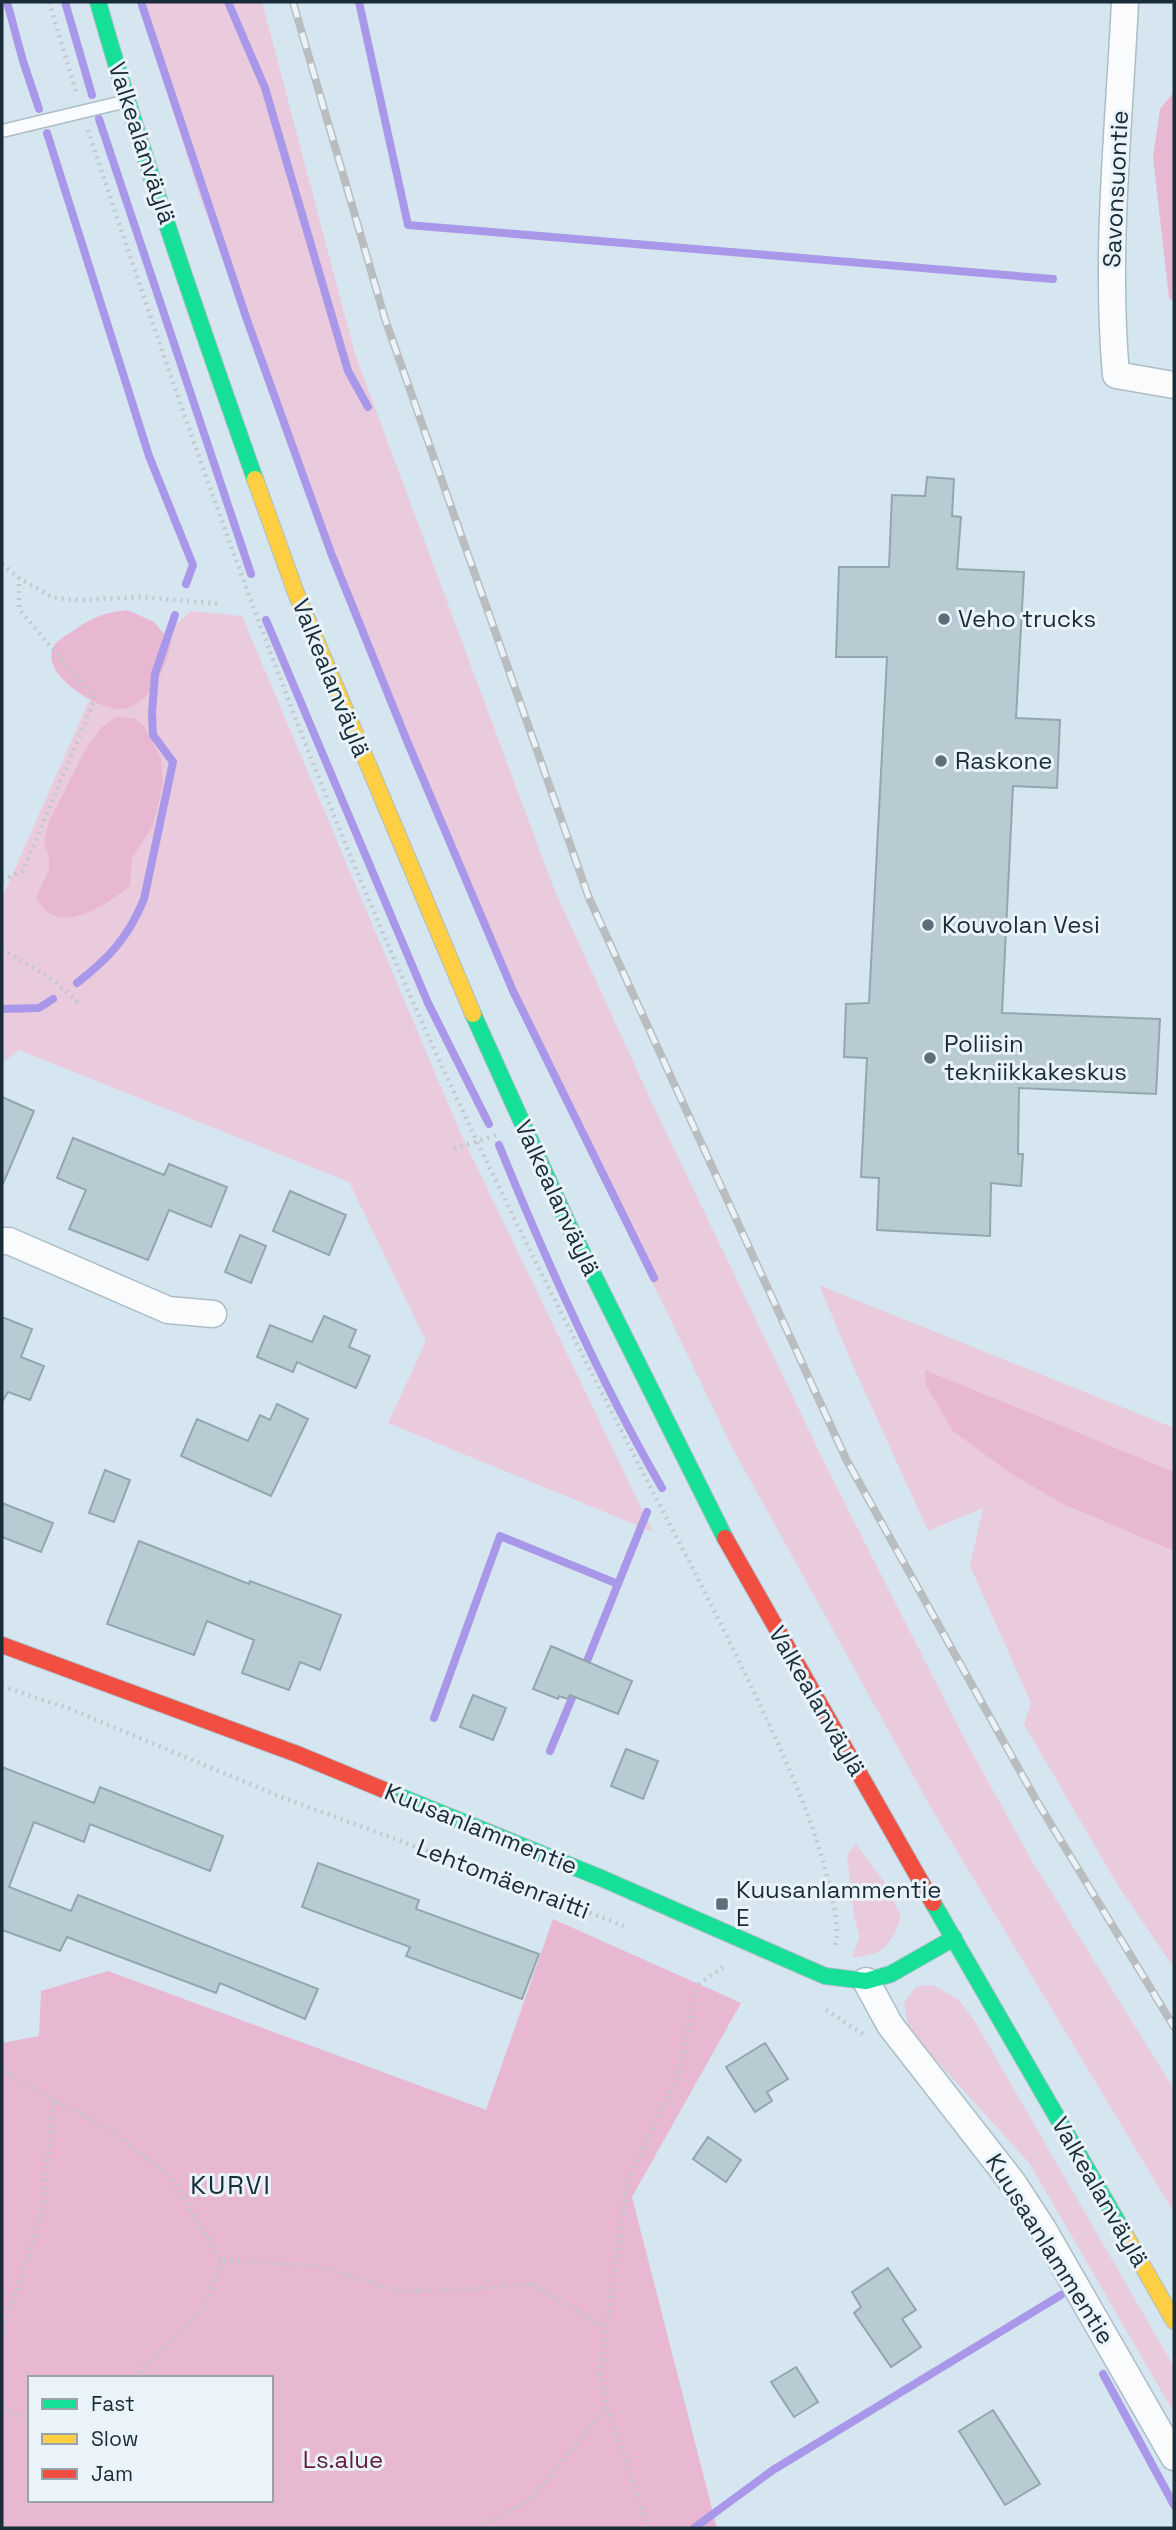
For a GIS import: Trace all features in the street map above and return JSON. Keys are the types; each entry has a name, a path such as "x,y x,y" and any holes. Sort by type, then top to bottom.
{"main road":[{"name":"Valkealanväylä","path":"98,2 127,101 202,330 296,593 455,975 568,1224 707,1505 761,1604 1174,2321"},
{"name":"Kuusanlammentie","path":"2,1645 297,1754 588,1872 825,1976 866,1981 891,1974 954,1938"}],"street":[{"name":"Savonsuontie","path":"1125,2 1111,273 1116,375 1174,385"},
{"path":"2,1241 9,1241 169,1310 213,1314"},
{"name":"Kuusaanlammentie","path":"866,1981 890,2025 1013,2183 1043,2229 1174,2457"}],"lane":[{"path":"2,131 127,101"}],"path":[{"path":"49,2 79,103"},
{"path":"2,564 19,578 54,598 80,600 141,597 222,604"},
{"path":"2,880 23,871 95,699 19,609 19,578"},
{"path":"2,948 56,982 80,1005"},
{"path":"454,1149 494,1136 522,1123"},
{"name":"Lehtomäenraitti","path":"2,1686 70,1709 281,1797 504,1878 627,1927"},
{"path":"798,1787 824,1862 839,1931 833,1953"},
{"path":"649,2528 607,2406 600,2373 628,2181 678,2075 698,1985 725,1966 713,1961"},
{"path":"819,2005 864,2035"},
{"path":"2,2069 106,2127 172,2177 221,2260"},
{"path":"2,2329 42,2212 54,2100"},
{"path":"221,2260 315,2266 399,2291 462,2290 532,2284 606,2328"},
{"path":"136,2376 206,2301 221,2260"},
{"path":"476,2528 529,2501 607,2406"},
{"path":"2,2407 18,2415 28,2415"}],"shaded area":[{"path":"138,2 262,2 355,354 554,889 653,1105 828,1470 963,1736 1032,1861 1174,2089 1174,2213 934,1813 732,1447 571,1114 428,800 334,569 199,194"},
{"path":"191,611 242,616 460,1132 653,1532 388,1423 426,1341 349,1182 19,1050 2,1063 2,898 89,701"},
{"path":"819,1285 1174,1428 1174,1968 1117,1884 1024,1724 1031,1703 970,1566 983,1508 928,1531"},
{"path":"856,1844 887,1886 901,1917 894,1935 884,1947 871,1955 852,1957 860,1936 854,1917 847,1855"},
{"path":"935,1986 959,2000 974,2020 1174,2367 1174,2413 1030,2164 916,2038 908,2025 904,2003 915,1988"}],"green space":[{"path":"1174,92 1174,302 1169,298 1153,157 1160,109"},
{"path":"127,610 154,622 171,642 162,672 149,692 133,706 112,708 99,704 72,688 61,678 51,655 57,642 92,619"},
{"path":"116,717 134,718 144,726 161,758 163,784 153,825 132,858 130,886 90,912 67,918 56,916 45,910 36,897 49,870 49,857 44,842 49,821 88,745 102,727"},
{"path":"925,1370 1174,1472 1174,1551 1061,1503 1010,1473 953,1431 926,1385"},
{"name":"Ls.alue","path":"553,1919 741,2003 632,2197 717,2528 2,2528 2,2043 39,2036 41,1991 108,1971 486,2110"}],"building":[{"path":"927,477 954,479 952,516 961,517 957,569 1024,572 1016,718 1060,720 1057,788 1013,786 1002,1013 1160,1019 1156,1094 1019,1088 1018,1154 1023,1154 1021,1186 991,1183 990,1236 877,1230 879,1178 861,1177 867,1058 844,1057 846,1004 869,1003 887,657 836,657 839,567 889,567 892,495 925,496"},
{"path":"2,1097 34,1111 2,1186"},
{"path":"73,1138 164,1175 169,1164 227,1187 211,1227 169,1210 148,1260 69,1229 86,1190 57,1178"},
{"path":"290,1191 346,1215 329,1255 273,1231"},
{"path":"240,1235 266,1246 251,1283 225,1272"},
{"path":"324,1316 356,1330 349,1347 370,1356 356,1388 297,1362 293,1372 257,1357 270,1325 312,1342"},
{"path":"2,1317 32,1329 21,1357 44,1366 30,1400 8,1392 2,1402"},
{"path":"277,1404 308,1419 271,1496 181,1456 197,1419 248,1441 260,1415 270,1420"},
{"path":"105,1470 130,1480 114,1522 89,1513"},
{"path":"2,1503 53,1523 41,1552 2,1537"},
{"path":"139,1541 249,1584 250,1581 341,1615 320,1670 300,1662 289,1690 242,1673 254,1640 207,1621 194,1655 107,1624"},
{"path":"551,1646 632,1681 618,1714 570,1695 568,1699 559,1696 558,1699 533,1689"},
{"path":"473,1695 506,1708 493,1740 460,1727"},
{"path":"626,1749 658,1761 643,1799 611,1786"},
{"path":"2,1767 94,1803 100,1787 223,1836 210,1871 90,1824 84,1842 34,1822 9,1887 71,1911 78,1895 318,1989 305,2019 220,1983 216,1993 67,1937 60,1951 2,1930"},
{"path":"318,1863 419,1900 416,1909 539,1954 522,1999 406,1956 410,1947 302,1907"},
{"path":"765,2043 788,2079 767,2092 772,2101 755,2112 726,2067"},
{"path":"708,2137 741,2160 726,2182 693,2159"},
{"path":"888,2268 916,2310 902,2319 921,2347 891,2367 854,2313 861,2307 852,2292"},
{"path":"796,2367 818,2402 794,2417 771,2382"},
{"path":"993,2410 1040,2484 1005,2505 959,2431"}],"waterway":[{"path":"7,2 39,109"},
{"path":"65,2 92,95"},
{"path":"141,2 247,320 331,553 513,991 654,1278"},
{"path":"228,2 265,88 348,371 368,407"},
{"path":"359,2 408,225 1053,279"},
{"path":"99,119 251,574"},
{"path":"47,133 149,456 193,565 186,584"},
{"path":"77,983 99,965 124,936 144,899 173,762 153,735 152,713 155,674 175,615"},
{"path":"266,620 428,1003 489,1124"},
{"path":"2,1009 39,1008 53,999"},
{"path":"499,1145 574,1319 662,1488"},
{"path":"583,1671 647,1512"},
{"path":"434,1718 500,1536 618,1584"},
{"path":"550,1751 577,1686"},
{"path":"694,2528 773,2470 1061,2295"},
{"path":"1103,2374 1174,2505"}],"railway":[{"path":"293,2 385,319 589,898 846,1459 1035,1798 1174,2027"}],"traffic: fast":[{"path":"98,2 153,182 255,479"},
{"path":"473,1014 568,1224 725,1538"},
{"path":"389,1792 601,1878 825,1976 866,1981 891,1974 954,1938"},
{"path":"933,1903 1124,2233"}],"traffic: slow":[{"path":"255,479 296,593 473,1014"},
{"path":"1124,2233 1174,2321"}],"traffic: jam":[{"path":"725,1538 933,1903"},
{"path":"2,1645 297,1754 389,1792"}],"place":[{"name":"Veho trucks","path":"944,619"},
{"name":"Raskone","path":"941,761"},
{"name":"Kouvolan Vesi","path":"928,925"},
{"name":"Poliisin tekniikkakeskus","path":"930,1058"},
{"name":"Kuusanlammentie E","path":"722,1904"}],"district":[{"name":"KURVI","path":"231,2185"}]}
